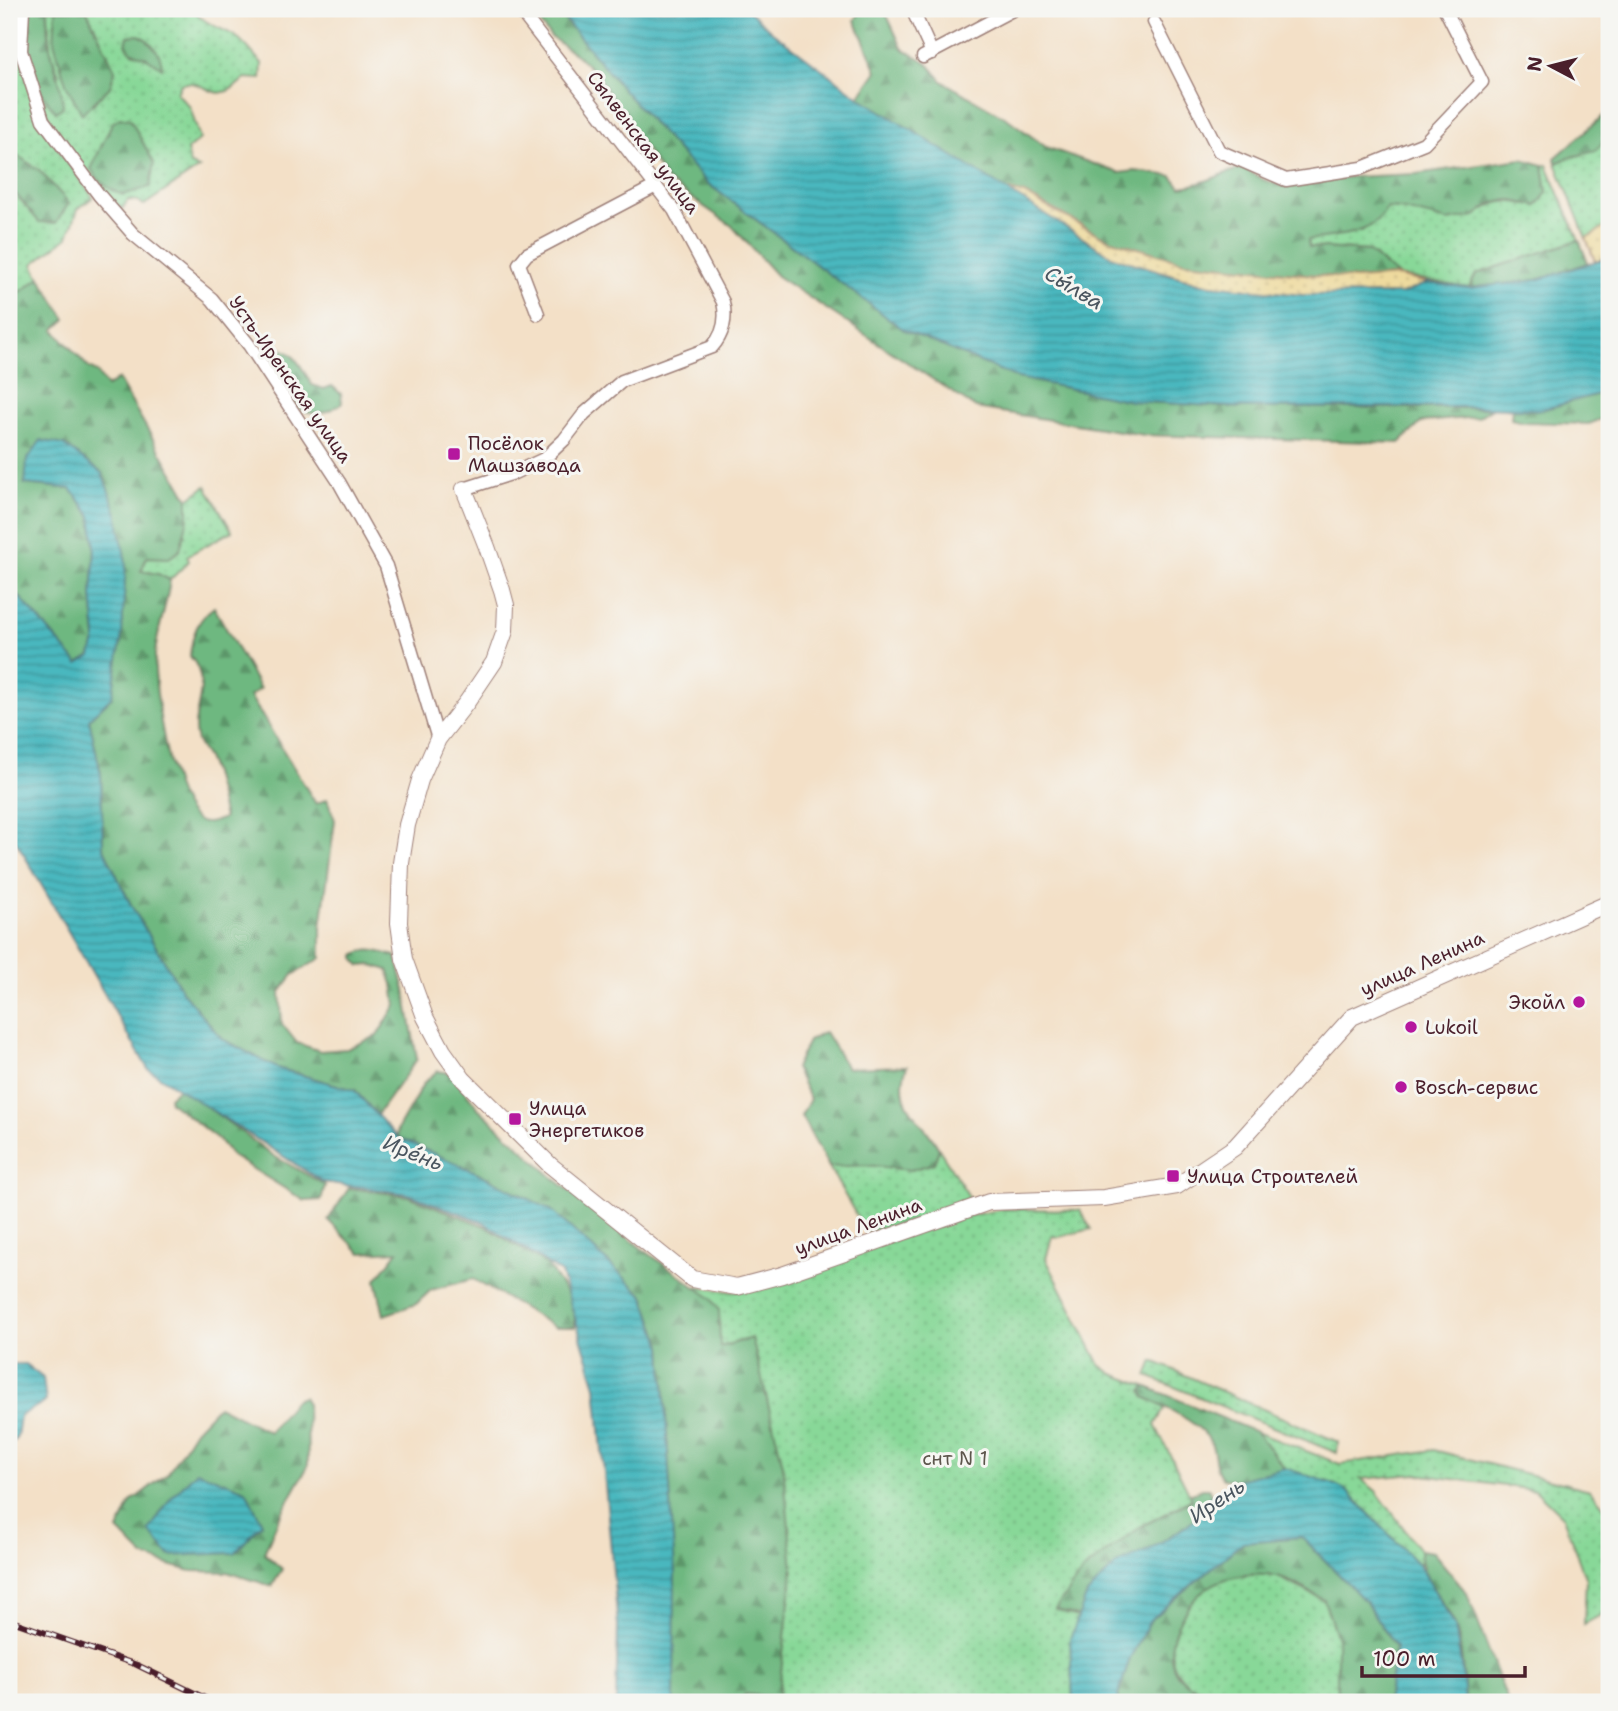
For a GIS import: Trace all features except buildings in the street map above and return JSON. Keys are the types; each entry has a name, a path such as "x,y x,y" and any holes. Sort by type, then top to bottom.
{"street":[{"name":"Усть-Иренская улица","path":"23,9 22,51 43,120 99,195 133,234 212,299 249,345 339,482 386,566 438,738"},
{"name":"Сылвенская улица","path":"464,489 514,473 544,459 564,440 584,414 622,381 706,351 716,342 725,318 723,302 685,226 519,9"},
{"path":"912,9 927,55 1014,9"},
{"path":"1154,22 1219,151 1286,180 1362,168 1424,144 1482,82 1445,9"},
{"path":"538,314 519,264 527,254 656,186"},
{"path":"438,738 495,662 505,631 506,606 502,590 464,489"},
{"name":"улица Ленина","path":"438,738 420,780 407,825 401,863 399,913 404,959 417,999 443,1051 476,1094 550,1165 682,1271 692,1279 737,1287 782,1275 989,1202 1104,1198 1177,1186 1235,1147 1352,1017 1609,903"}],"green space":[{"path":"14,9 20,9 18,48 44,129 93,197 78,209 68,237 33,264 40,278 9,300 9,186 16,193 69,204 39,170 9,150 9,21"},
{"path":"30,9 48,9 49,42 63,99 63,107 56,112 38,86 29,64 27,40"},
{"path":"48,9 57,9 55,38 62,61 93,105 115,70 86,9 194,9 207,22 235,36 246,45 262,63 261,79 245,78 225,92 218,93 190,83 181,84 177,93 190,107 200,139 187,150 190,165 199,168 144,205 128,200 122,209 100,193 49,119 39,90 56,112 59,76 50,48"},
{"path":"86,9 115,70 110,87 82,114 66,84 54,42 56,10"},
{"path":"528,9 556,9 707,183 904,330 1018,378 1131,401 1244,408 1492,408 1478,417 1422,422 1400,443 1144,435 976,408 777,276 732,226 666,180 596,74 578,56 551,37"},
{"path":"862,9 884,9 902,48 926,62 942,81 1008,119 1046,147 1119,173 1135,171 1172,176 1181,187 1243,168 1264,180 1286,187 1349,177 1416,174 1522,159 1543,165 1547,192 1537,206 1508,200 1491,204 1475,216 1448,221 1387,208 1373,225 1363,230 1308,240 1309,247 1368,251 1398,276 1355,279 1184,262 1105,238 1024,194 1004,189 859,97 877,71 855,20"},
{"path":"139,35 155,48 162,68 132,52 126,45 128,36"},
{"path":"1609,111 1609,136 1595,151 1556,163 1555,158"},
{"path":"120,118 130,119 154,163 150,187 123,195 105,185 91,169 112,123"},
{"path":"1609,136 1609,225 1586,238 1556,163 1595,151"},
{"path":"9,150 39,170 69,203 56,223 39,222 9,186"},
{"path":"1543,165 1547,165 1579,240 1476,274 1469,288 1398,276 1368,251 1309,247 1308,239 1362,231 1387,208 1475,216 1498,203 1525,204 1547,192"},
{"path":"1579,240 1588,263 1537,280 1469,288 1476,274"},
{"path":"40,278 66,319 54,330 89,368 97,372 107,387 118,379 188,499 188,518 180,550 169,558 147,557 141,571 158,574 170,580 156,646 155,671 165,744 179,792 188,810 198,821 204,823 224,818 211,767 197,741 195,731 201,689 197,667 190,656 196,628 214,607 260,689 250,696 316,804 327,799 335,820 321,927 321,958 293,975 280,992 282,1024 297,1043 320,1051 347,1049 377,1036 396,1005 393,984 388,970 372,965 360,966 355,955 370,951 396,956 417,1059 377,1115 354,1090 277,1068 222,1039 184,994 132,907 103,847 101,774 89,719 112,697 102,473 26,484 71,489 91,516 95,547 92,596 96,637 91,656 78,665 18,595 9,595 9,300"},
{"path":"277,348 294,357 312,385 324,389 332,386 341,394 342,403 331,410 314,414 297,407 269,357"},
{"path":"1609,391 1609,416 1589,424 1524,422 1511,419 1512,409 1541,410"},
{"path":"206,486 232,531 187,556 189,561 170,580 158,574 140,571 147,557 169,558 180,550 188,518 188,499"},
{"path":"825,1032 847,1068 907,1066 903,1092 911,1111 939,1149 934,1163 911,1170 865,1165 829,1167 801,1116 810,1099 795,1068 808,1041"},
{"path":"437,1071 451,1073 479,1109 556,1180 641,1248 711,1298 719,1310 720,1347 752,1338 783,1465 793,1568 778,1698 746,1694 737,1702 674,1702 674,1573 662,1346 644,1296 551,1210 478,1173 398,1138 397,1130 424,1083"},
{"path":"180,1087 274,1156 325,1185 321,1200 305,1201 232,1156 219,1140 170,1102 169,1097"},
{"path":"939,1149 970,1198 916,1220 866,1232 829,1167 865,1165 911,1170 934,1163"},
{"path":"349,1188 408,1196 485,1226 547,1265 574,1304 575,1327 555,1327 473,1279 431,1290 416,1304 384,1315 376,1280 398,1251 361,1253 328,1220"},
{"name":"снт N 1","path":"1005,1209 1080,1210 1091,1229 1059,1237 1052,1236 1046,1259 1100,1365 1113,1374 1145,1386 1142,1391 1145,1397 1165,1408 1155,1425 1192,1499 1142,1526 1066,1614 1079,1617 1070,1639 1073,1702 737,1702 746,1694 777,1698 752,1338 719,1347 696,1287 734,1292 967,1216"},
{"path":"1153,1361 1338,1442 1337,1453 1147,1376"},
{"path":"1145,1386 1256,1432 1285,1468 1238,1480 1223,1479 1206,1436 1182,1416 1145,1397 1142,1391"},
{"path":"303,1397 307,1404 308,1466 278,1520 264,1553 282,1569 272,1586 227,1572 191,1571 143,1556 118,1530 131,1502 168,1473 195,1430 218,1406 269,1432 295,1400"},
{"path":"1256,1432 1340,1464 1434,1450 1590,1490 1609,1513 1609,1611 1584,1624 1586,1580 1563,1517 1535,1490 1416,1474 1361,1479 1376,1491 1420,1550 1420,1566 1346,1490 1284,1468"},
{"path":"1201,1489 1209,1489 1211,1496 1195,1520 1152,1548 1116,1566 1087,1594 1079,1617 1055,1609 1083,1571 1142,1526 1192,1500 1190,1495"},
{"path":"1302,1537 1365,1601 1396,1648 1387,1702 1340,1702 1337,1690 1337,1638 1324,1600 1274,1576 1244,1575 1215,1584 1199,1595 1180,1620 1171,1649 1172,1663 1178,1675 1193,1687 1226,1689 1229,1702 1120,1702 1118,1696 1130,1658 1151,1619 1243,1542"},
{"path":"1420,1550 1433,1552 1467,1593 1508,1702 1465,1702 1455,1625 1428,1580"},
{"path":"1263,1574 1278,1577 1324,1600 1337,1638 1337,1690 1340,1702 1229,1702 1226,1689 1205,1690 1189,1685 1174,1666 1172,1642 1175,1629 1197,1596 1219,1581"}],"sand":[{"path":"1004,189 1024,194 1105,238 1184,262 1355,279 1398,276 1427,283 1402,294 1302,295 1203,284 1113,257"},
{"path":"1609,225 1609,257 1595,261 1586,238"}],"water":[{"name":"Сы́лва","path":"556,9 747,9 771,31 859,97 1113,257 1202,284 1302,295 1402,294 1427,283 1469,288 1537,280 1609,257 1609,391 1541,410 1483,407 1244,408 1131,401 1018,378 904,330 707,183"},
{"name":"Ире́нь","path":"41,440 64,445 102,473 117,513 126,563 122,635 112,697 89,719 101,774 103,847 132,907 184,994 222,1039 277,1068 354,1090 398,1138 478,1173 551,1210 644,1296 662,1346 675,1573 674,1702 616,1702 618,1626 596,1386 561,1273 483,1222 408,1194 323,1182 148,1069 9,829 9,595 18,595 78,664 91,656 96,637 92,596 95,547 91,516 71,489 25,484 27,460"},
{"path":"9,1364 25,1364 43,1378 46,1401 20,1416 17,1437 9,1446"},
{"name":"Ирень","path":"1285,1468 1346,1490 1420,1566 1455,1626 1465,1702 1387,1702 1396,1647 1365,1601 1302,1537 1243,1542 1151,1619 1130,1658 1118,1696 1120,1702 1073,1702 1070,1639 1087,1594 1116,1565 1152,1548 1195,1520 1211,1496 1238,1480"},
{"path":"197,1471 246,1490 262,1523 235,1553 170,1556 149,1531 170,1499"}],"railway":[{"path":"9,1620 137,1665 213,1702"}],"place":[{"name":"Посёлок Машзавода","path":"454,454"},
{"name":"Экойл","path":"1579,1002"},
{"name":"Lukoil","path":"1411,1027"},
{"name":"Bosch-сервис","path":"1401,1087"},
{"name":"Улица Энергетиков","path":"515,1119"},
{"name":"Улица Строителей","path":"1173,1176"}]}
